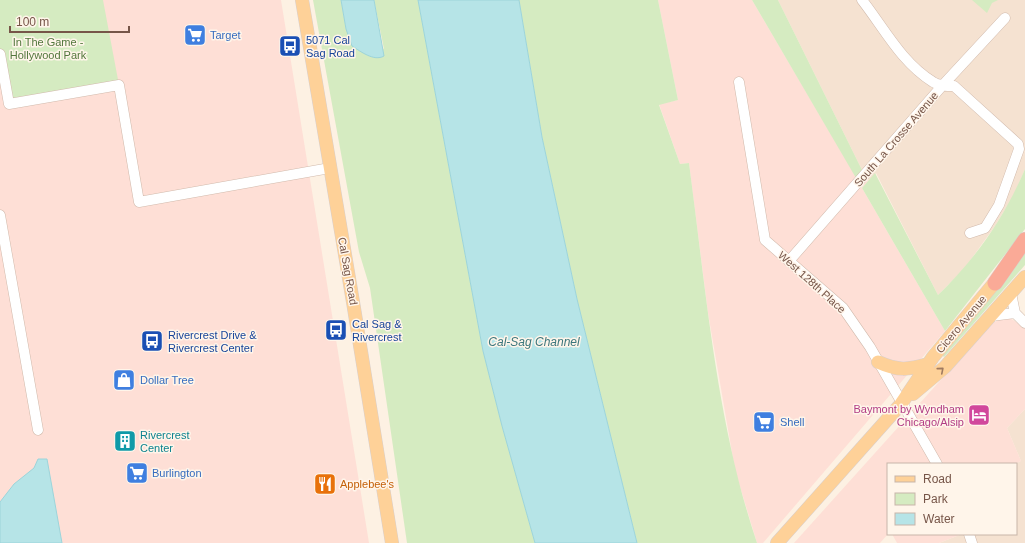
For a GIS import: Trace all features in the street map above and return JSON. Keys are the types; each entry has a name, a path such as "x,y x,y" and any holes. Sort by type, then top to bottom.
{"highway":[{"path":"995,283 1025,240"}],"main road":[{"name":"Cal Sag Road","path":"302,0 392,543"},
{"name":"Cicero Avenue","path":"777,543 901,404 928,364 1025,246"},
{"name":"Cicero Avenue","path":"901,404 945,367 1025,277"},
{"path":"878,362 891,368 909,370 928,364"}],"street":[{"path":"862,0 902,55 933,83 942,86 954,86 1015,140 1019,149 999,205 985,228 970,233"},
{"name":"South La Crosse Avenue","path":"789,261 942,86 1005,18"},
{"path":"0,54 9,104 119,85 139,202 330,168"},
{"name":"West 128th Place","path":"739,82 765,240 843,308 878,362 936,463"},
{"path":"0,215 38,430"},
{"path":"1011,293 1015,313 1025,323"},
{"path":"991,316 1015,313"}],"shaded area":[{"name":"Rivercrest Center","path":"0,0 281,0 369,543 0,543"},
{"path":"658,0 752,0 856,177 862,170 869,180 862,188 945,331 763,543 757,543 735,470 708,313 689,163 680,164 659,104 678,100"},
{"path":"778,0 1025,0 1025,169 1014,195 995,226 964,269 938,295 876,173 869,180 862,170"},
{"path":"1010,318 1025,328 1025,409 1007,428 1021,461 1016,463 887,463 887,535 880,543 794,543 992,323 1001,319"},
{"path":"1025,409 1025,543 939,543 959,535 1017,535 1016,463 1021,461 1007,428"},
{"path":"893,535 959,535 939,543 897,543"}],"green space":[{"name":"In The Game - Hollywood Park","path":"0,0 103,0 119,85 9,104 0,54"},
{"path":"313,0 341,0 346,29 384,49 374,0 418,0 483,351 502,426 535,543 407,543 370,288 359,252"},
{"path":"519,0 658,0 678,100 659,105 680,164 689,163 707,307 722,403 731,450 757,543 637,543 577,299 542,137"},
{"path":"752,0 778,0 862,170 856,178"},
{"path":"972,0 998,0 992,3 987,13"},
{"path":"1025,169 1025,229 945,331 862,188 875,173 938,295 965,266 988,236 1008,204"},
{"path":"1025,253 1025,265 944,357 942,355 972,315"}],"water":[{"path":"341,0 374,0 384,56 376,58 372,57 352,46 346,29"},
{"name":"Cal-Sag Channel","path":"418,0 519,0 542,137 577,299 637,543 535,543 502,426 483,351"},
{"path":"38,459 47,459 62,543 0,543 0,502 14,484 34,468"}],"place":[{"name":"Target","path":"195,35"},
{"name":"5071 Cal Sag Road","path":"290,46"},
{"name":"Cal Sag & Rivercrest","path":"336,330"},
{"name":"Rivercrest Drive & Rivercrest Center","path":"152,341"},
{"name":"Dollar Tree","path":"124,380"},
{"name":"Baymont by Wyndham Chicago/Alsip","path":"979,415"},
{"name":"Shell","path":"764,422"},
{"name":"Rivercrest Center","path":"125,441"},
{"name":"Burlington","path":"137,473"},
{"name":"Applebee's","path":"325,484"}]}
